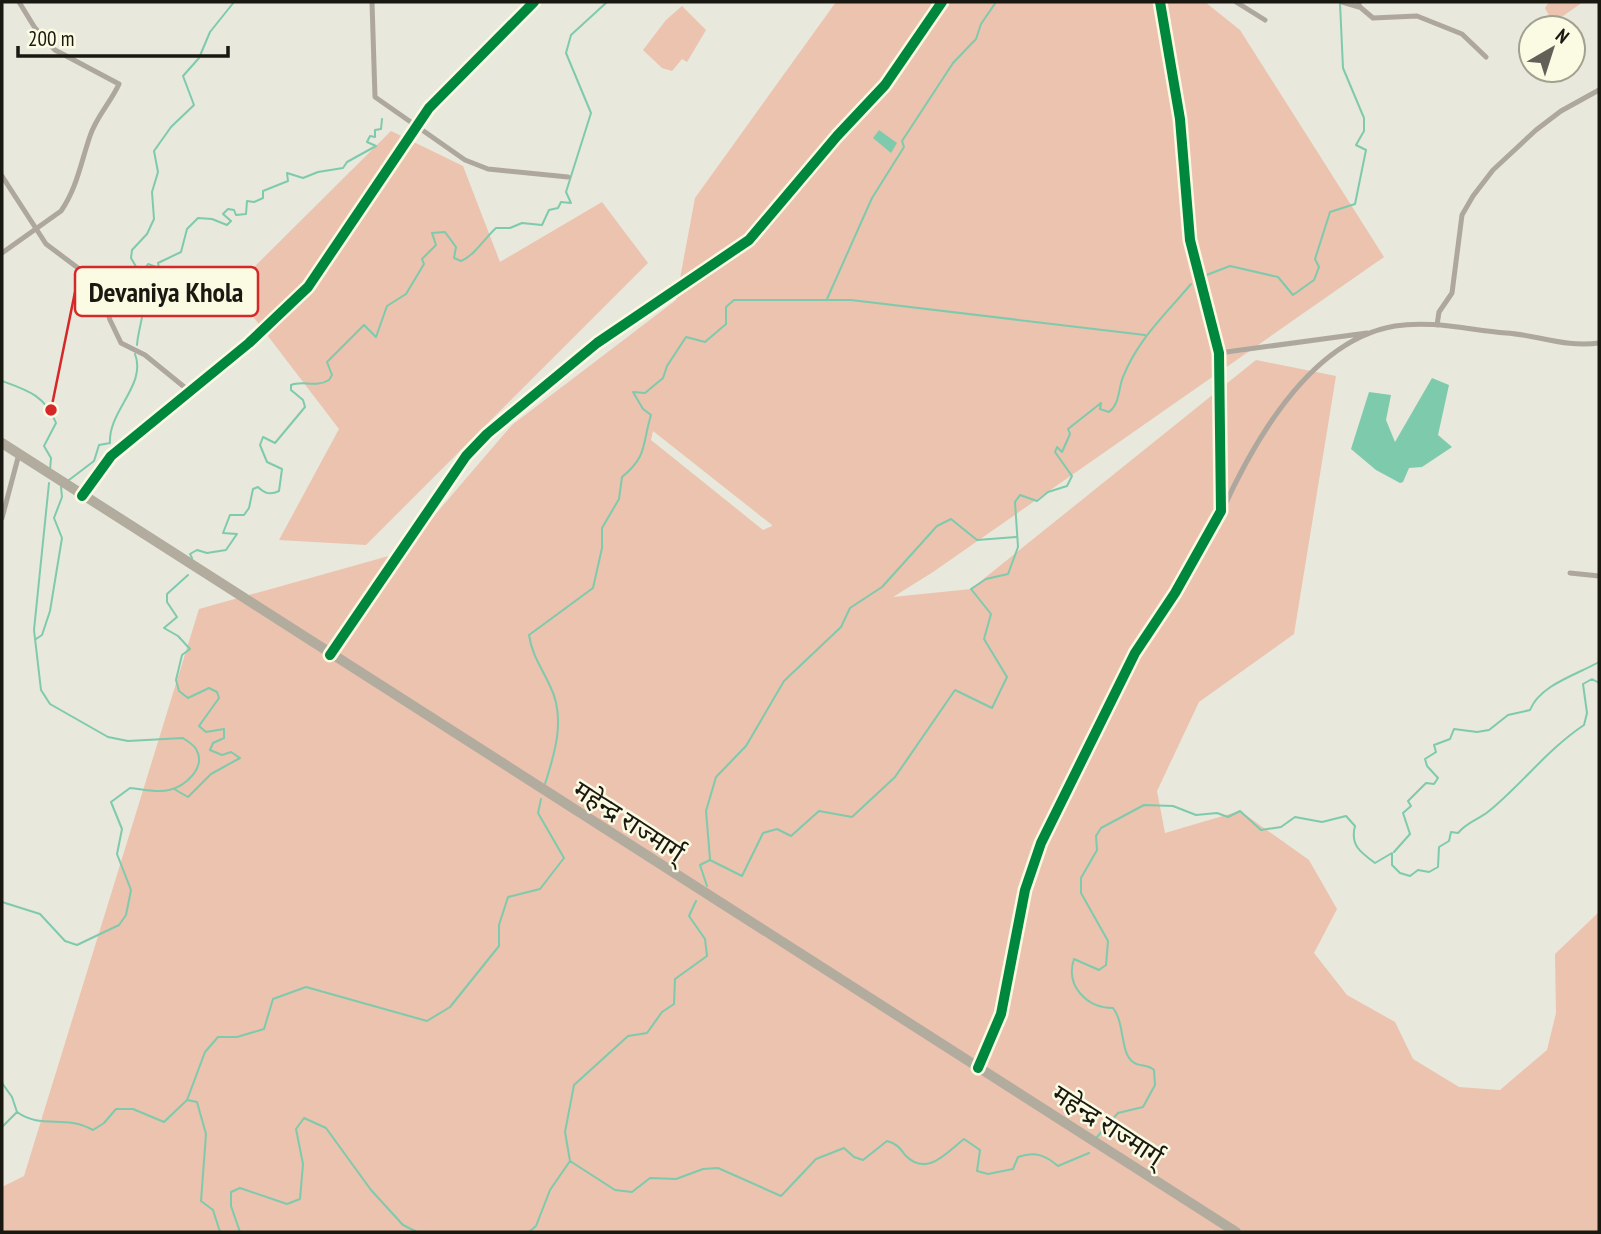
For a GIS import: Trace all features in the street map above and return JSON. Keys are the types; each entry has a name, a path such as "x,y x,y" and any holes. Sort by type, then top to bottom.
{"highway":[{"name":"महेन्द्र राज्मार्ग्","path":"2,443 1236,1232"}],"street":[{"path":"2,253 61,211 81,170 90,135 119,83 55,50 19,2"},
{"path":"372,2 375,97 465,160 488,169 568,177"},
{"path":"82,496 111,456 188,390 249,343 308,287 438,97 534,2"},
{"path":"330,655 466,456 487,434 597,343 749,240 829,145 885,85 942,2"},
{"path":"1160,2 1180,119 1190,240 1219,353 1221,511"},
{"path":"1236,2 1265,20"},
{"path":"1342,2 1359,5 1373,18 1417,16 1462,34 1486,57"},
{"path":"1437,325 1439,312 1452,293 1462,215 1473,195 1493,170 1536,130 1561,111 1599,90"},
{"path":"2,176 46,244 98,283 121,343 142,353 188,390"},
{"path":"1219,353 1370,333 1395,326 1437,325 1537,335 1561,344 1599,343"},
{"path":"978,1068 1001,1014 1026,890 1041,843 1135,653 1175,593 1243,466 1300,381 1335,354 1370,333"},
{"path":"2,518 19,454"},
{"path":"1570,573 1599,576"}],"shaded area":[{"path":"836,2 1205,2 1240,30 1384,257 933,572 893,597 971,589 1256,360 1336,376 1294,634 1199,702 1157,791 1165,833 1240,811 1309,860 1337,909 1314,953 1347,995 1395,1022 1413,1059 1459,1087 1500,1090 1547,1050 1556,1013 1555,954 1599,912 1599,1232 2,1232 2,1187 24,1176 199,609 403,552 512,425 676,300 695,198","holes":["653,431 772,525 763,530 651,440"]},
{"path":"1549,2 1583,2 1566,14 1548,14 1545,8"},
{"path":"682,6 706,30 687,62 682,59 672,71 662,68 643,50 666,20"},
{"path":"879,130 897,143 891,153 873,138"},
{"path":"391,131 463,166 500,262 602,202 648,263 366,545 279,540 339,429 232,289"},
{"path":"1432,378 1449,385 1438,435 1452,447 1422,467 1409,468 1400,483 1376,470 1351,449 1369,392 1391,395 1386,420 1395,442"}],"waterway":[{"path":"142,277 131,258 132,250 147,234 154,219 152,192 158,172 154,151 171,127 194,105 183,76 199,58 210,32 234,2"},
{"path":"192,558 190,554 197,550 207,553 226,550 237,534 223,533 230,515 244,515 249,508 253,489 258,487 271,493 279,491 282,469 267,462 260,445 263,437 275,443 305,407 303,400 291,390 291,385 329,380 332,375 327,362 364,325 376,337 387,306 406,294 424,264 422,259 436,245 432,233 445,232 456,247 454,258 461,261 475,251 496,228 510,228 522,223 542,225 549,210 558,208 561,202 571,203 566,192 591,113 566,53 571,35 607,2"},
{"path":"827,299 872,198 904,147 902,141 953,63 976,39 981,24 996,2"},
{"path":"1204,276 1230,266 1278,277 1293,295 1314,280 1319,267 1315,259 1330,212 1355,204 1366,150 1356,145 1364,131 1364,118 1343,68 1340,3"},
{"path":"137,345 144,303 143,277 148,264 159,268 158,263 181,252 187,229 198,218 212,219 227,225 231,221 223,214 228,209 234,210 236,215 246,214 247,201 254,202 263,198 263,191 288,181 287,173 303,178 318,172 343,168 347,162 376,146 367,142 370,136 375,137 375,130 381,129 382,119"},
{"path":"707,886 700,865 710,860 742,876 763,833 777,829 791,836 819,811 852,817 895,777 955,690 992,708 1007,677 984,639 991,614 971,589 986,579 1008,574 1018,547 1015,502 1020,495 1037,501 1048,492 1067,486 1072,476 1055,452 1057,447 1062,452 1070,434 1068,429 1101,403 1100,409 1109,412 1113,409 1123,377 1136,351 1191,284"},
{"path":"545,784 555,748 557,710 555,698 535,656 529,635 593,588 602,548 602,528 619,499 622,477 640,456 651,415 643,409 633,392 645,393 663,378 667,366 686,337 705,342 726,324 726,307 734,300 851,300 1145,335"},
{"path":"69,480 94,461 99,445 110,443 115,420 136,376 135,354"},
{"path":"2,381 35,395 52,414 56,423 44,446 51,458 50,470"},
{"path":"2,902 40,914 65,941 77,945 119,925 126,915 131,890 117,854 122,829 111,802 130,788 160,791 182,785 193,775 199,763 196,749 183,738 128,741 108,737 50,704 41,690 34,630 49,483"},
{"path":"36,639 42,635 50,611 62,538 54,518 62,497 61,487"},
{"path":"710,859 706,811 716,777 746,746 784,681 841,627 850,608 882,587 937,526 951,519 977,540 1016,537"},
{"path":"174,789 188,797 211,774 240,758 231,752 222,755 210,750 213,743 224,738 224,729 206,732 199,726 219,698 217,692 209,688 188,698 179,691 176,680 182,655 190,649 178,636 164,628 177,617 167,602 167,594 188,575"},
{"path":"1394,852 1410,834 1403,813 1411,806 1408,801 1426,783 1434,784 1438,778 1427,766 1425,759 1436,752 1434,745 1450,739 1454,729 1477,732 1489,730 1508,715 1530,710 1535,701 1550,687 1599,662"},
{"path":"1097,1137 1118,1113 1143,1107 1155,1085 1154,1070 1135,1064 1129,1058 1113,1008 1087,1000 1080,994 1073,978 1074,959 1099,970 1106,965 1108,941 1081,893 1081,878 1097,850 1096,836 1101,828 1144,805 1173,806 1196,815 1217,813 1228,817 1240,811 1261,830 1281,827 1295,817 1322,822 1346,816 1355,826 1354,838 1358,848 1375,863 1392,853 1392,865 1400,873 1410,876 1418,870 1429,872 1438,867 1439,847 1449,841 1451,832 1458,833 1489,811 1584,725 1587,713 1583,684 1592,679 1599,683"},
{"path":"187,1100 205,1052 218,1037 237,1037 264,1029 273,999 306,987 427,1021 450,1007 499,946 499,925 508,897 540,889 564,858 538,813 541,799"},
{"path":"529,1232 536,1226 550,1190 570,1161 565,1132 574,1085 628,1036 647,1033 662,1012 674,1004 675,979 707,956 705,939 689,916 696,901"},
{"path":"2,1083 12,1097 17,1112 2,1127"},
{"path":"17,1112 35,1120 72,1123 93,1130 104,1123 116,1109 133,1109 164,1122 187,1100 197,1102 206,1134 201,1201 213,1210 220,1232"},
{"path":"240,1232 231,1206 231,1192 240,1188 287,1204 300,1199 303,1164 296,1129 304,1118 326,1128 371,1190 403,1225 417,1232"},
{"path":"570,1161 615,1190 632,1192 650,1178 676,1179 703,1169 718,1168 781,1196 816,1159 844,1148 854,1157 863,1160 887,1141 921,1164 936,1161 964,1139 980,1150 977,1171 988,1174 1013,1169 1018,1157 1024,1155 1040,1155 1058,1166 1089,1153"}],"cycle path":[{"path":"82,496 111,456 249,343 308,287 429,108 534,2"},
{"path":"330,655 466,456 487,434 597,343 749,240 837,136 885,85 942,2"},
{"path":"978,1068 1001,1014 1025,890 1041,843 1135,653 1175,593 1221,511 1219,353 1190,240 1180,119 1160,2"}],"place":[{"name":"Devaniya Khola","path":"51,410"}]}
